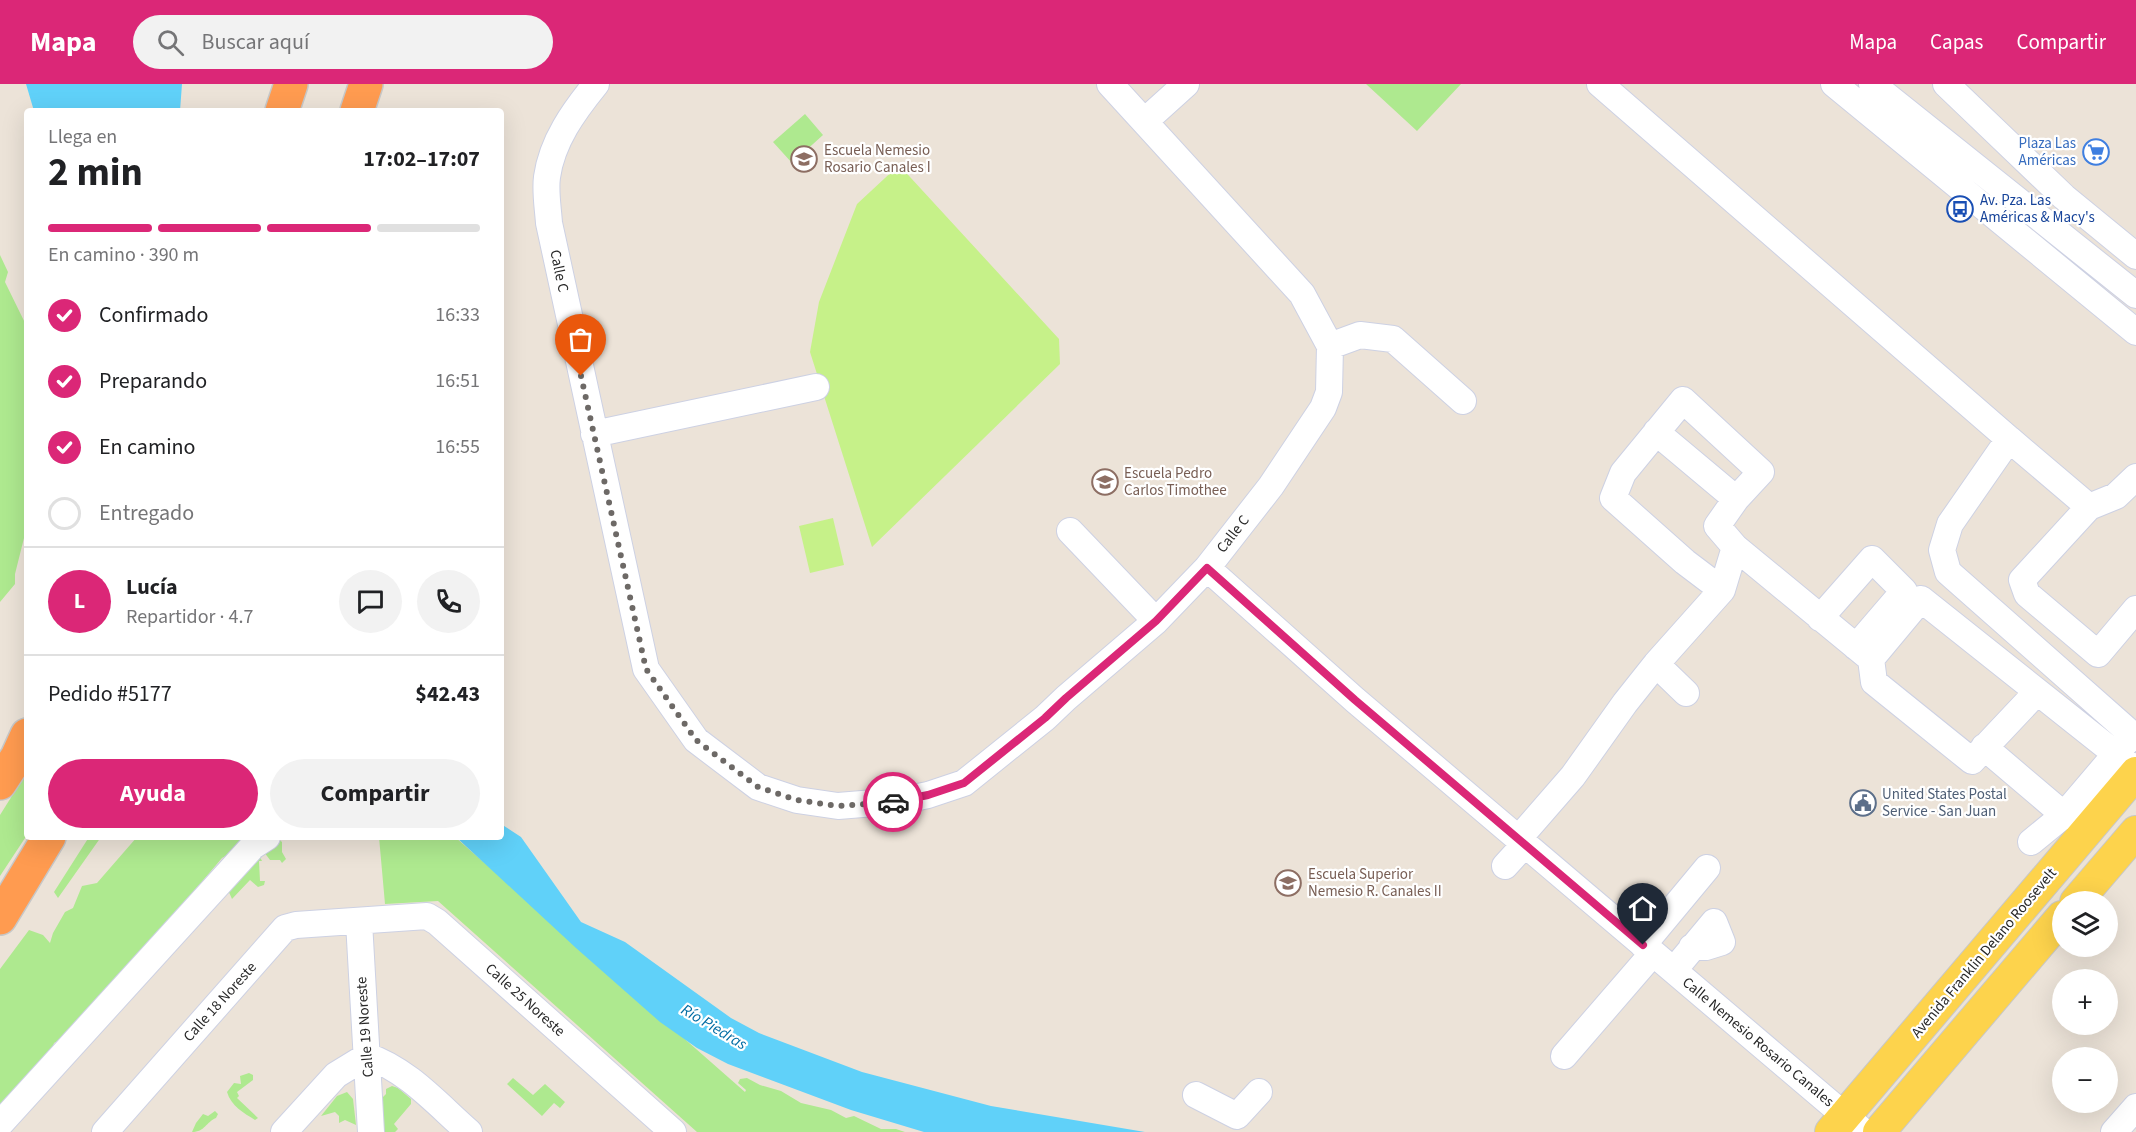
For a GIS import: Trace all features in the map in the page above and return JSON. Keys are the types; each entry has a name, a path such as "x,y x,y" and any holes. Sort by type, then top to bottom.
{"highway":[{"path":"283,108 291,84"},
{"path":"358,108 366,84"},
{"path":"0,783 24,741"},
{"path":"0,918 47,840"}],"main road":[{"name":"Avenida Franklin Delano Roosevelt","path":"1847,1127 2104,811 2129,766"},
{"path":"2085,891 2136,832"},
{"path":"1879,1132 2052,929"}],"street":[{"name":"Calle C","path":"596,84 561,133 547,178 549,223 646,669 696,740 758,787 797,800 838,806 899,801 928,795 964,783 1045,718 1156,621 1207,568 1271,486 1323,408 1329,392 1330,346 1302,294 1110,84"},
{"path":"1145,121 1186,84"},
{"path":"1600,84 2089,507"},
{"path":"1946,84 2064,196 2136,256"},
{"path":"1866,91 2136,295"},
{"path":"1866,91 2136,332"},
{"path":"1330,346 1360,335 1394,339 1463,401"},
{"path":"594,434 816,387"},
{"path":"1722,590 1685,562 1614,498 1623,473 1683,400 1761,472 1736,499 1717,526 1735,547 1863,653 1874,682 1972,761 2037,692"},
{"path":"1656,432 1736,499"},
{"path":"2009,439 1950,524 1942,550 1948,572 2135,734 2129,766 2031,842"},
{"path":"2136,477 2116,496 2089,507 2022,580 2026,594 2097,654 2136,609"},
{"path":"1070,531 1156,621"},
{"path":"1505,866 1522,841 1586,775 1625,703 1656,664 1722,590 1735,547"},
{"path":"1820,618 1872,559 1904,591 1863,653"},
{"name":"Calle Nemesio Rosario Canales","path":"1207,568 1355,700 1674,970 1847,1127"},
{"path":"1863,653 1921,599 2129,766"},
{"path":"1656,664 1686,693"},
{"path":"1984,747 2064,815 2079,818 2104,811"},
{"path":"2064,815 2067,833 2065,858"},
{"path":"0,1124 253,846 262,840"},
{"path":"1564,1056 1648,949 1707,868"},
{"name":"Calle 25 Noreste","path":"359,922 427,916 433,918 673,1132"},
{"name":"Calle 19 Noreste","path":"359,922 371,1132"},
{"name":"Calle 18 Noreste","path":"105,1132 285,928 296,925 359,922"},
{"path":"1674,970 1692,947 1718,932"},
{"path":"284,1132 336,1075 367,1056 386,1063 409,1078 469,1132"},
{"path":"1196,1095 1237,1116 1259,1092"},
{"path":"2114,1132 2136,1107"}],"green space":[{"path":"1366,84 1461,84 1417,131"},
{"path":"805,114 823,135 792,163 773,142"},
{"path":"899,165 1059,339 1060,364 872,547 810,352 819,302 857,204"},
{"path":"0,255 8,272 5,282 24,321 24,538 15,574 15,584 0,602"},
{"path":"833,518 844,565 810,573 799,526"},
{"path":"24,777 24,840 0,876 0,815"},
{"path":"87,840 99,840 58,898 54,892"},
{"path":"134,840 250,840 222,858 65,1037 54,1043 37,1103 33,1108 0,1118 0,969 29,930 43,935 50,943 65,912 73,908 82,886 97,883"},
{"path":"275,840 280,840 286,859 282,863 280,860 270,860 264,852"},
{"path":"379,840 458,840 745,1092 746,1090 738,1083 740,1079 747,1078 760,1085 781,1091 801,1103 831,1110 846,1118 854,1116 881,1129 896,1129 905,1132 697,1132 438,901 385,904"},
{"path":"260,857 262,861 259,861 260,881 265,881 264,885 258,887 250,880 232,899 228,890"},
{"path":"249,1073 253,1075 253,1080 237,1092 239,1096 237,1098 258,1118 255,1120 235,1105 227,1092 234,1083 241,1084 240,1076"},
{"path":"513,1078 533,1095 545,1084 565,1102 560,1108 554,1103 542,1116 507,1084"},
{"path":"392,1086 411,1099 411,1104 394,1124 398,1129 395,1132 377,1132 382,1098 386,1094 386,1089"},
{"path":"347,1092 353,1099 356,1125 345,1120 339,1123 339,1116 335,1112 321,1116 337,1096"},
{"path":"215,1111 218,1114 216,1118 203,1129 192,1132 203,1114 208,1116"}],"water":[{"path":"26,84 182,84 180,108 33,108"},
{"name":"Río Piedras","path":"504,826 521,837 581,922 625,942 731,1018 759,1033 862,1072 991,1106 1145,1132 924,1132 851,1110 728,1064 697,1048 660,1022 459,840 504,840"}],"way so far":[{"path":"581,376 646,669 696,740 758,787 797,800 838,806 893,802"}],"place":[{"name":"Plaza Las Américas","path":"2096,152"},
{"name":"Escuela Nemesio Rosario Canales I","path":"804,159"},
{"name":"Av. Pza. Las Américas & Macy's","path":"1960,209"},
{"name":"Escuela Pedro Carlos Timothee","path":"1105,482"},
{"name":"United States Postal Service - San Juan","path":"1863,803"},
{"name":"Escuela Superior Nemesio R. Canales II","path":"1288,883"}],"route":[{"path":"893,802 928,795 964,783 1045,718 1156,621 1207,568 1355,700 1643,945"}]}
